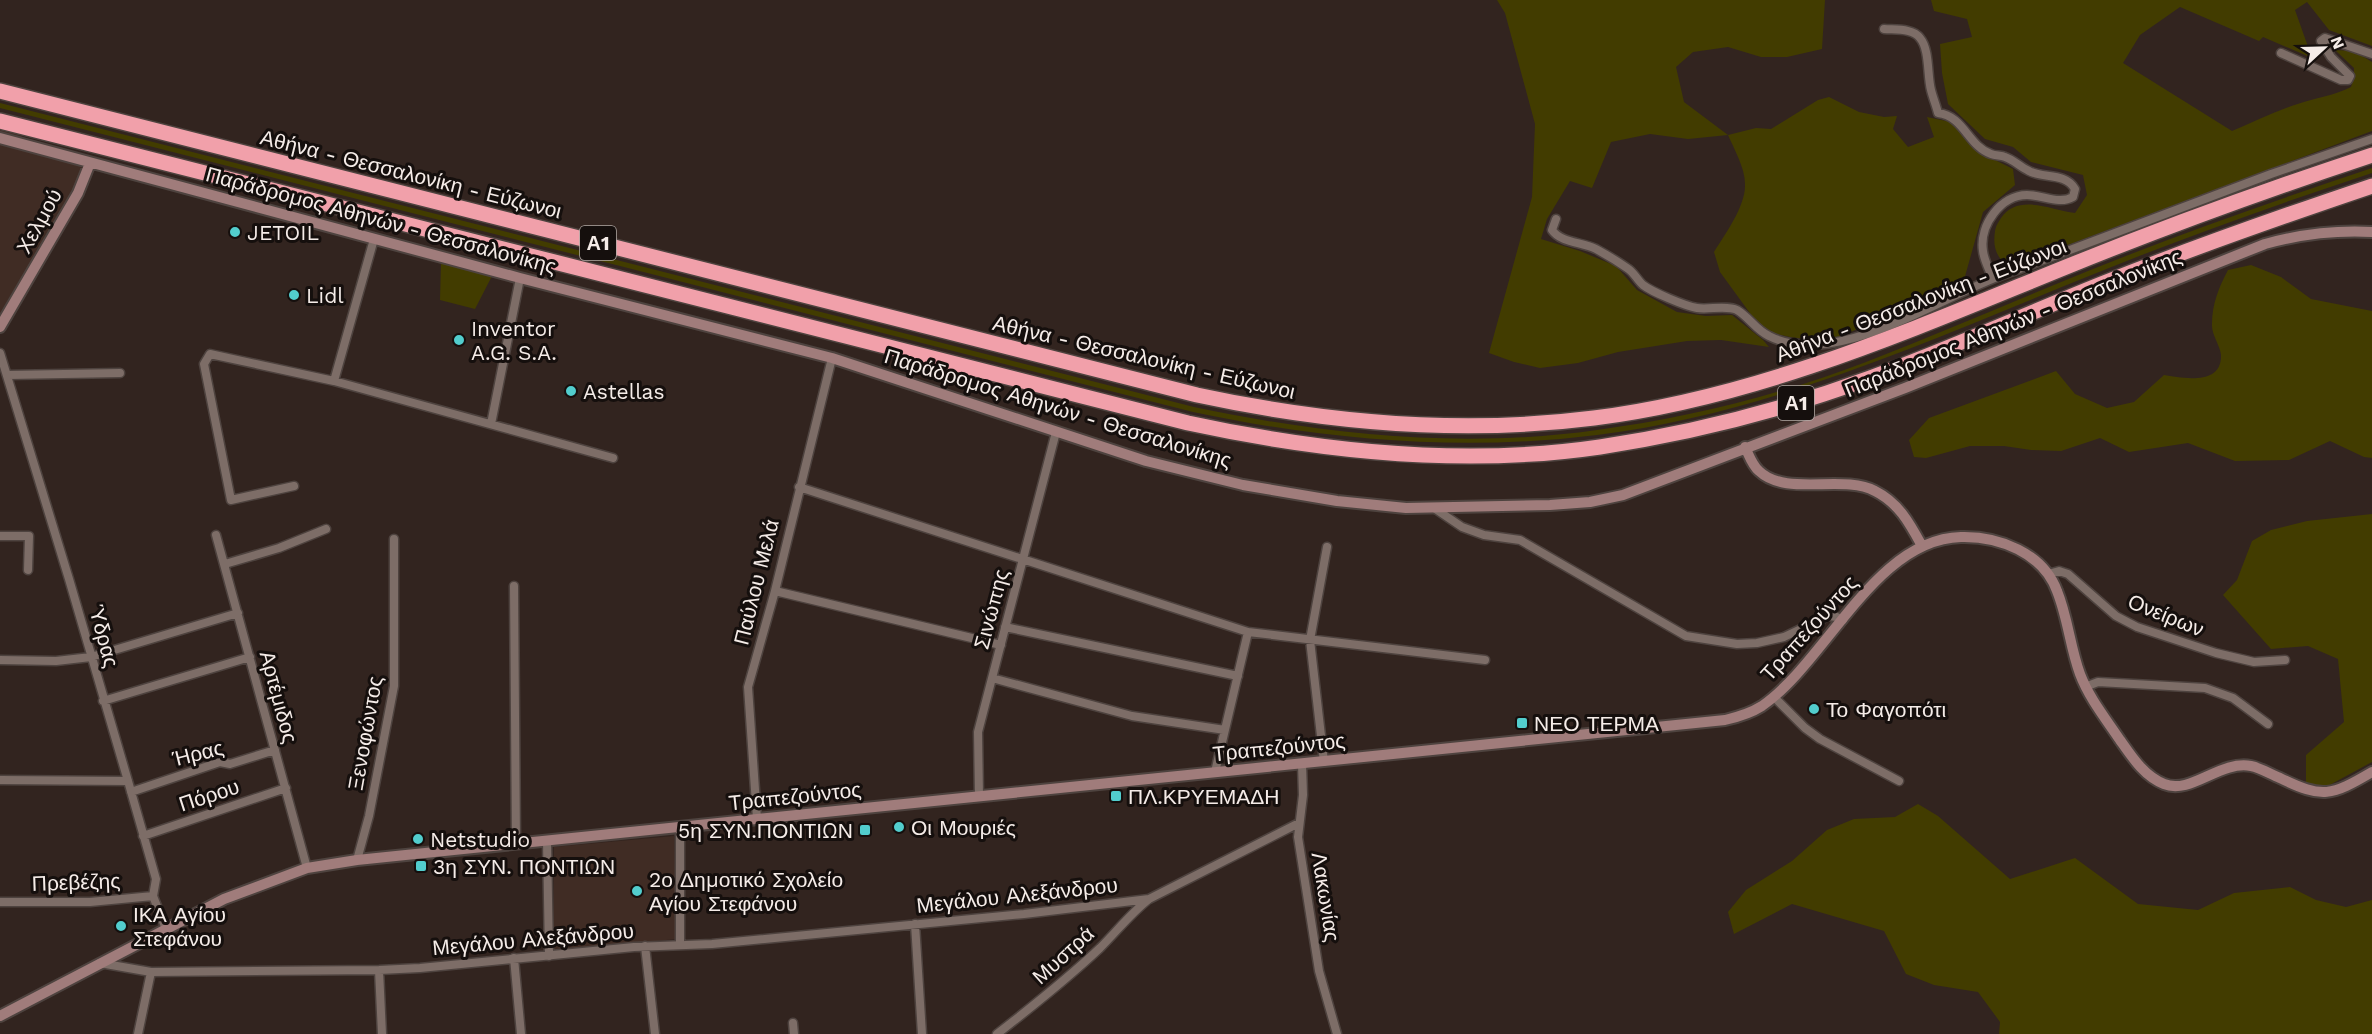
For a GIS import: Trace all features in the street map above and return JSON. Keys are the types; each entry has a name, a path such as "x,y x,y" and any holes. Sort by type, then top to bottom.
{"highway":[{"name":"Αθήνα - Θεσσαλονίκη - Εύζωνοι","path":"0,91 1197,395 1293,414 1382,423 1449,426 1529,424 1593,418 1689,400 1787,375 1859,351 2181,221 2372,155"},
{"name":"Α1","path":"0,121 1188,423 1287,442 1379,452 1448,455 1530,453 1597,447 1694,429 1795,404 1870,378 2190,249 2372,186"}],"main road":[{"name":"Παράδρομος Αθηνών - Θεσσαλονίκης","path":"0,138 519,278 832,358 1146,461 1243,485 1383,507 1551,505 1606,499 1638,490 1970,362 2265,244 2301,235 2333,231 2372,232"},
{"name":"Χελμού","path":"0,327 78,193 90,163"},
{"path":"1745,447 1754,466 1770,478 1786,482 1861,486 1874,490 1900,509 1922,546"},
{"name":"Τραπεζούντος","path":"0,1016 224,899 307,867 357,860 1710,723 1751,712 1774,697 1785,688 1887,570 1922,546 1946,538 1961,537 2001,541 2025,554 2048,574 2057,590 2072,651 2085,687 2136,762 2151,778 2168,785 2186,784 2222,770 2246,766 2262,770 2310,791 2331,793 2372,772"}],"street":[{"path":"1884,29 1904,30 1920,38 1925,48 1928,73 1938,113 1949,114 1961,124 1981,149 2005,157 2029,172 2065,179 2075,189 2073,197 2067,201 2025,195 2014,198 1995,211 1988,220 1982,242 1992,277"},
{"path":"2282,53 2342,80 2348,80 2350,76 2331,57 2321,41 2325,39 2372,54"},
{"path":"1556,219 1552,230 1556,235 1596,249 1630,270 1643,285 1677,302 1695,308 1737,310 1769,337 1786,342 1817,345 1848,340 1913,314 1992,277 2017,270 2271,174 2372,139"},
{"path":"334,381 374,239"},
{"path":"491,424 519,278"},
{"name":"Ύδρας","path":"0,353 128,781 156,879 153,896 166,929"},
{"path":"294,486 231,500 204,364 210,354 334,381 613,458"},
{"name":"Παύλου Μελά","path":"757,819 748,687 775,591 832,358"},
{"path":"8,375 120,373"},
{"name":"Σινώπης","path":"978,797 978,732 1056,432"},
{"path":"799,487 1248,632 1485,660"},
{"path":"1434,508 1462,527 1484,535 1520,540 1686,636 1737,644 1756,643 1784,638 1828,616 1843,620"},
{"path":"225,564 279,548 326,529"},
{"name":"Αρτέμιδος","path":"216,535 307,867"},
{"path":"0,536 29,536 28,570"},
{"name":"Ξενοφώντος","path":"357,860 369,816 394,686 394,539"},
{"path":"1324,762 1310,640 1327,547"},
{"name":"Ονείρων","path":"2048,574 2060,571 2068,574 2116,616 2159,635 2253,662 2285,660"},
{"path":"514,586 516,844"},
{"path":"775,591 1001,645"},
{"path":"0,660 56,661 91,657 238,613"},
{"path":"1005,627 1238,676"},
{"path":"1215,772 1248,632"},
{"path":"103,701 250,657"},
{"path":"992,678 1132,716 1225,730"},
{"path":"2085,687 2098,682 2205,688 2233,698 2268,724"},
{"path":"1774,697 1805,728 1820,739 1899,781"},
{"name":"Ήρας","path":"131,792 220,762 230,764 275,750"},
{"name":"Λακωνίας","path":"1302,764 1303,795 1298,837 1319,971 1336,1034"},
{"path":"0,780 128,781"},
{"name":"Πόρου","path":"143,836 286,788"},
{"path":"1149,899 1299,823"},
{"path":"680,827 680,945"},
{"path":"547,841 549,956"},
{"name":"Πρεβέζης","path":"0,902 90,902 153,896"},
{"name":"Μεγάλου Αλεξάνδρου","path":"99,963 151,972 379,970 915,924 1149,899"},
{"name":"Μυστρά","path":"997,1034 1057,988 1102,946 1135,910 1149,899"},
{"path":"915,924 922,1034"},
{"path":"645,946 655,1034"},
{"path":"514,958 521,1034"},
{"path":"379,970 382,1034"},
{"path":"138,1034 151,972"},
{"path":"793,1023 794,1034"}],"shaded area":[{"path":"1497,0 1825,0 1822,49 1787,57 1761,57 1728,47 1693,52 1676,67 1684,102 1728,135 1688,139 1650,134 1611,142 1592,188 1570,181 1547,219 1541,239 1580,251 1616,266 1637,290 1677,312 1706,316 1732,315 1769,347 1721,340 1687,341 1618,352 1578,363 1540,368 1489,353 1532,197 1535,124 1505,13"},
{"path":"1931,0 2372,0 2372,46 2329,30 2307,2 2295,10 2312,58 2263,37 2259,41 2180,7 2140,35 2123,63 2232,131 2291,106 2351,87 2354,68 2335,50 2354,51 2372,62 2372,131 2017,264 2006,265 1997,254 1994,236 2001,218 2008,210 2026,205 2075,213 2087,195 2083,175 2031,162 2013,147 1985,139 1948,104 1942,73 1940,44 1972,37 1967,19 1934,11"},
{"path":"1829,97 1859,112 1884,117 1897,116 1893,129 1908,147 1934,137 1927,117 1951,122 1977,151 2013,169 2015,185 1983,212 1964,280 1952,291 1838,337 1805,339 1790,337 1769,332 1752,316 1720,272 1714,252 1739,210 1745,184 1741,165 1728,135 1756,128 1771,129 1818,100"},
{"path":"0,103 1194,407 1344,432 1445,438 1547,436 1597,430 1699,412 1767,395 1866,362 2194,230 2372,168 2372,173 2197,234 1912,348 1788,392 1726,410 1597,435 1495,443 1445,443 1293,430 1193,412 0,108"},
{"path":"0,125 83,168 73,191 0,313"},
{"path":"441,262 492,276 475,309 440,300"},
{"path":"2251,265 2281,277 2311,299 2372,311 2372,458 2364,457 2330,441 2289,460 2235,461 2188,443 2129,452 2100,438 2061,451 2004,446 1970,446 1926,458 1914,457 1909,440 1929,418 2056,371 2075,394 2107,408 2134,402 2164,375 2181,378 2208,376 2220,365 2221,355 2212,328 2213,310 2219,289 2228,270"},
{"path":"2372,514 2372,762 2326,787 2306,784 2306,755 2344,722 2338,659 2308,646 2271,649 2223,595 2237,580 2252,541 2271,530 2307,521"},
{"path":"1918,804 1938,816 2010,879 2075,858 2138,904 2198,910 2234,893 2290,887 2316,900 2346,907 2372,900 2372,1034 1999,1034 2000,1022 1978,992 1934,985 1906,974 1884,931 1792,904 1734,934 1728,912 1746,890 1792,861 1827,830 1854,819 1895,817"},
{"name":"2ο Δημοτικό Σχολείο Αγίου Στεφάνου","path":"674,836 676,939 554,951 554,847"}],"place":[{"name":"JETOIL","path":"235,232"},
{"name":"Lidl","path":"294,295"},
{"name":"Inventor A.G. S.A.","path":"459,340"},
{"name":"Astellas","path":"571,391"},
{"name":"Το Φαγοπότι","path":"1814,709"},
{"name":"ΝΕΟ ΤΕΡΜΑ","path":"1522,723"},
{"name":"ΠΛ.ΚΡΥΕΜΑΔΗ","path":"1116,796"},
{"name":"Οι Μουριές","path":"899,827"},
{"name":"5η ΣΥΝ.ΠΟΝΤΙΩΝ","path":"865,830"},
{"name":"Netstudio","path":"418,839"},
{"name":"3η ΣΥΝ. ΠΟΝΤΙΩΝ","path":"421,866"},
{"name":"2ο Δημοτικό Σχολείο Αγίου Στεφάνου","path":"637,891"},
{"name":"ΙΚΑ Αγίου Στεφάνου","path":"121,926"}]}
